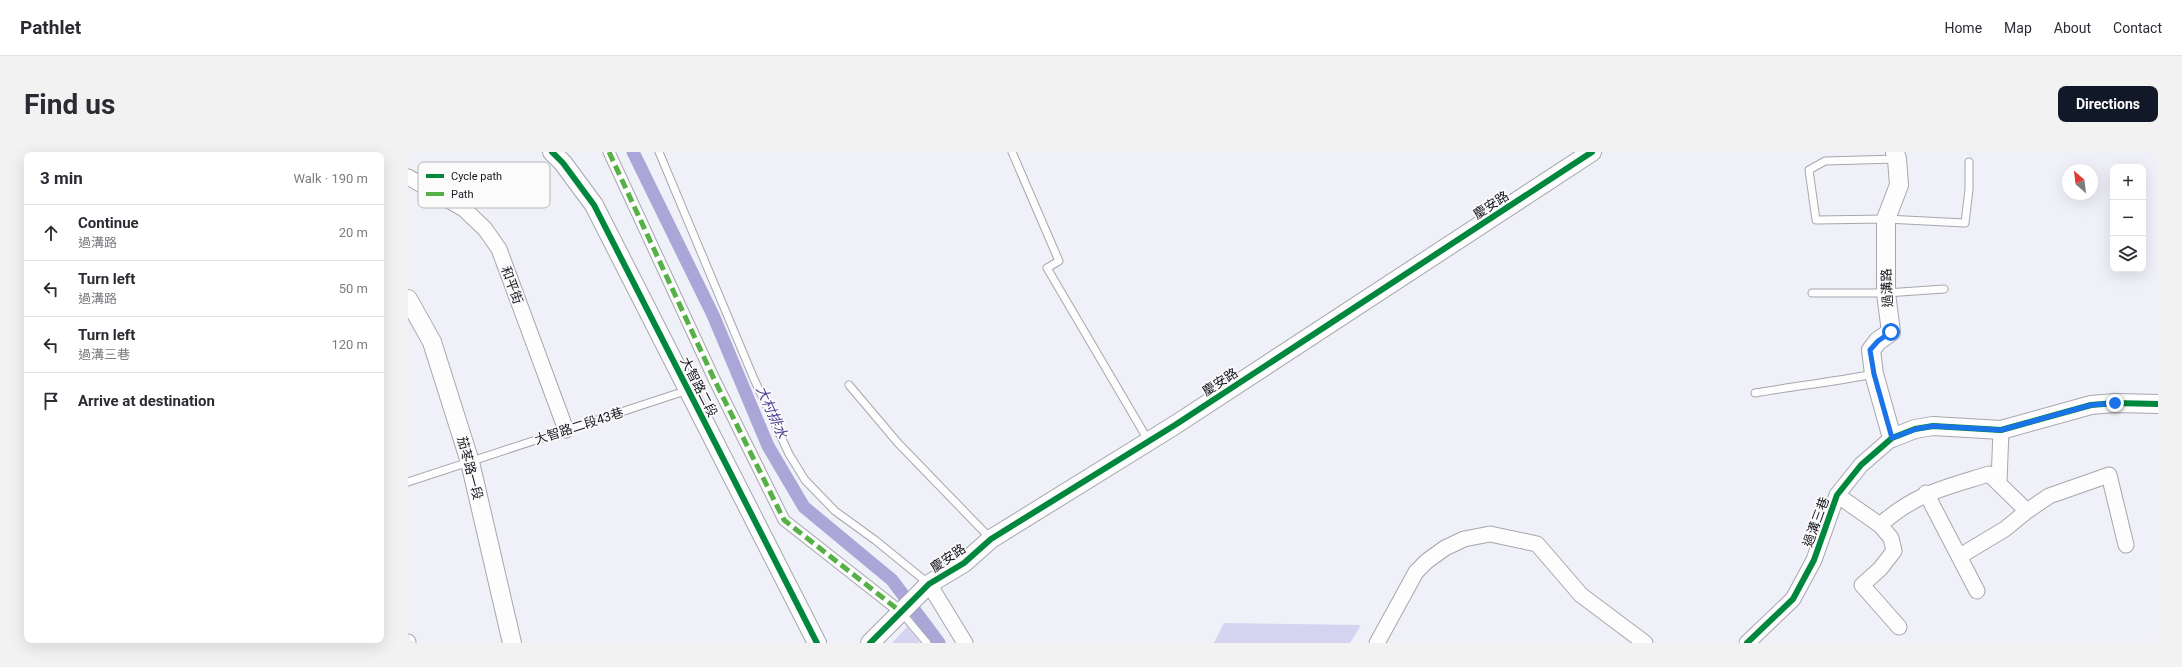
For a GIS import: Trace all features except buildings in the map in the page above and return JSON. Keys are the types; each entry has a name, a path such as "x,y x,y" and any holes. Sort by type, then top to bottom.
{"street":[{"name":"大智路二段","path":"552,152 563,163 594,205 814,642"},
{"path":"609,152 714,379 784,520 903,609"},
{"name":"慶安路","path":"870,643 925,588 964,563 991,539 1148,440 1175,425 1592,152"},
{"name":"過溝路","path":"1892,438 1874,374 1870,350 1878,341 1891,332 1886,293 1886,219 1899,185 1896,155"},
{"name":"和平街","path":"408,177 418,183"},
{"name":"和平街","path":"462,208 485,229 499,249 566,430"},
{"name":"茄苳路一段","path":"408,299 432,342 470,462 512,643"},
{"name":"過溝三巷","path":"1747,643 1793,599 1814,560 1837,495 1861,465 1892,438 1916,429 1933,426 2001,430 2091,405 2115,403 2158,404"},
{"path":"1999,482 2001,430"},
{"path":"1880,525 1898,509 1926,493 1988,474 1999,482 2027,510"},
{"path":"1960,556 2005,529 2027,510 2049,496 2109,475 2126,544"},
{"path":"1926,493 1977,591"},
{"path":"1837,495 1880,525 1891,538 1894,551 1880,569 1862,585 1899,627"},
{"path":"1377,643 1416,572 1426,561 1444,548 1464,539 1490,534 1537,544 1581,595 1645,643"},
{"path":"925,588 965,643"}],"lane":[{"path":"659,152 754,379 789,454 806,480 835,511 875,540 925,588"},
{"path":"1012,152 1059,261 1047,268 1148,440"},
{"path":"1896,155 1825,161 1809,170 1816,220 1886,219 1965,223 1969,189 1969,162"},
{"path":"1812,293 1886,293 1944,289"},
{"path":"1755,393 1796,386 1832,383 1874,374"},
{"path":"849,385 898,443 991,539"},
{"name":"大智路二段43巷","path":"408,482 688,390"},
{"path":"903,609 927,643"}],"shaded area":[{"path":"1224,623 1361,625 1350,643 1214,643"},
{"path":"907,627 920,643 892,643"}],"waterway":[{"name":"大村排水","path":"633,152 713,315 768,446 804,507 892,580 939,643"}],"marked path":[{"path":"609,152 714,379 784,520 901,612"}],"cycle path":[{"path":"552,152 563,163 594,205 817,643"},
{"path":"870,643 929,584 964,563 991,539 1175,425 1592,152"},
{"path":"1747,643 1793,599 1814,560 1837,495 1861,465 1892,438 1915,429 1933,426 2001,430 2091,405 2115,403 2158,404"}],"route":[{"path":"1891,332 1878,341 1870,350 1874,374 1892,438 1916,429 1933,426 2001,430 2091,405 2115,403"}]}
